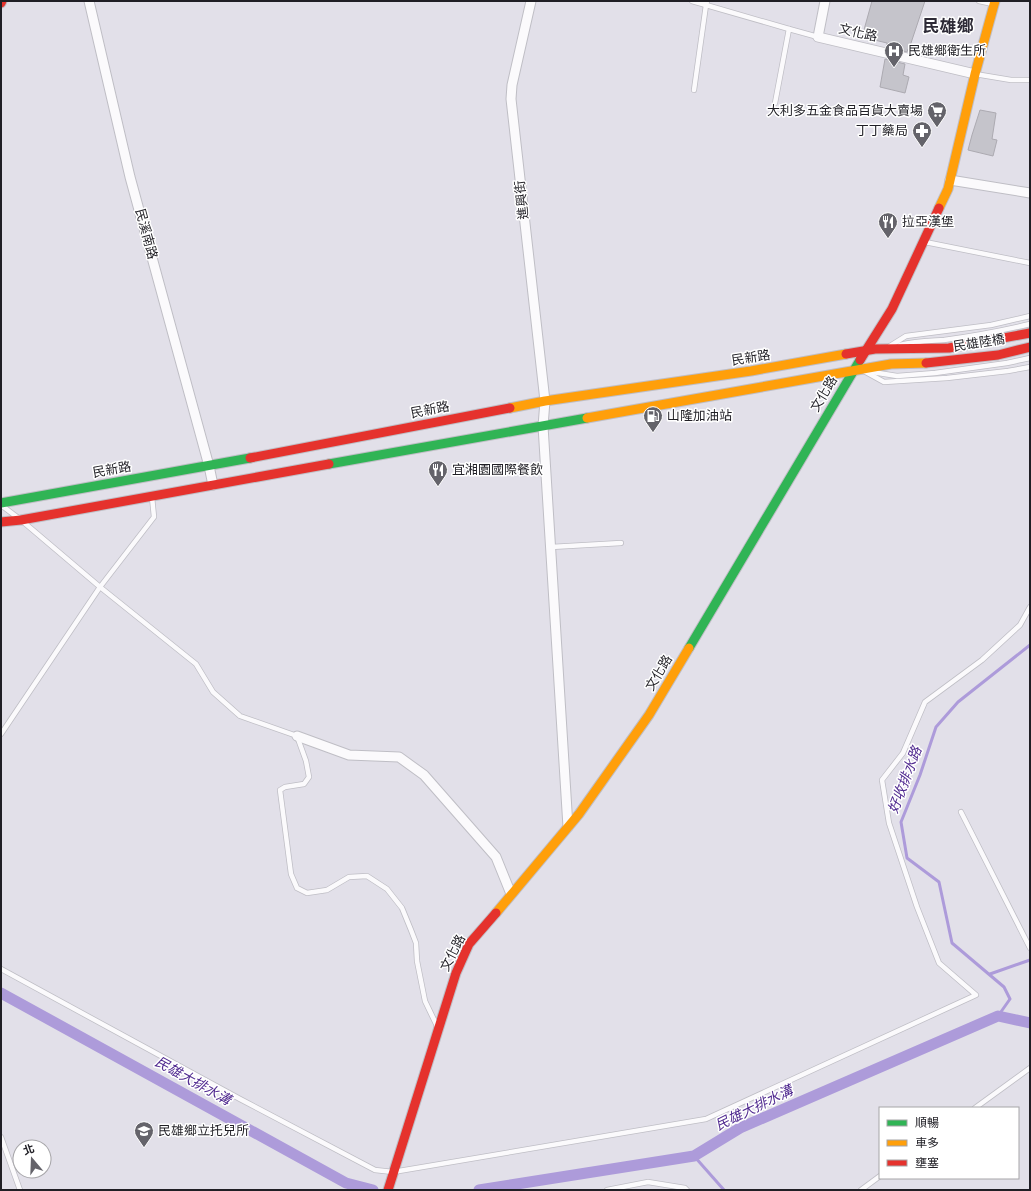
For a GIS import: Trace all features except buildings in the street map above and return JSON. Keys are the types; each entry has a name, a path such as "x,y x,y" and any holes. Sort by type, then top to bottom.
{"main road":[{"name":"文化路","path":"388,1190 438,1027 456,973 469,944 579,814 649,715 857,370 866,350 892,309 948,188 975,74 995,3"},
{"name":"民雄陸橋","path":"936,345 988,341 1030,333"},
{"name":"民新路","path":"1,504 545,401 751,371 866,350 936,345"},
{"name":"民雄陸橋","path":"857,370 891,364 933,363 998,355 1030,347"},
{"path":"1,522 21,520 151,495 857,370"}],"street":[{"name":"民溪南路","path":"89,1 130,177 213,485"},
{"name":"進興街","path":"531,1 512,85 511,99 545,401 543,426 568,827"},
{"name":"文化路","path":"825,1 818,37 975,74"},
{"path":"950,180 1030,193"},
{"path":"297,736 349,755 398,757 424,775 496,857 511,894"}],"lane":[{"path":"692,1 707,3 818,37"},
{"path":"979,1 995,3"},
{"path":"694,90 707,3"},
{"path":"775,102 789,29"},
{"path":"975,74 1011,80 1030,80"},
{"path":"923,241 1030,263"},
{"path":"885,349 906,336 991,325 1030,316"},
{"name":"民雄陸橋","path":"936,345 1030,324"},
{"name":"民雄陸橋","path":"857,370 897,376 935,373 1007,363 1030,358"},
{"path":"857,370 884,382 947,378 1030,367"},
{"path":"1,734 100,587 154,517 151,495"},
{"path":"1,504 100,587 196,664 213,692 240,716 297,736 306,761 309,777 304,784 284,787 280,790 291,874 297,888 307,893 327,890 348,877 367,876 387,889 402,908 411,930 416,944 417,961 425,1002 438,1027"},
{"path":"551,548 622,543"},
{"path":"1,969 240,1099 375,1170 393,1172 706,1119 976,995 939,963 917,907 889,823 882,780 903,753 925,702 982,660 1020,625 1030,607"},
{"path":"961,812 1030,947"},
{"path":"976,1107 1030,1068"},
{"path":"1,1137 20,1190"},
{"path":"861,1190 879,1177"},
{"path":"607,1190 648,1182 684,1188 687,1190"}],"waterway":[{"name":"好收排水路","path":"998,1016 1010,999 1004,987 952,943 939,882 907,858 901,822 920,775 936,727 958,702 1030,645"},
{"path":"990,974 1030,960"},
{"name":"民雄大排水溝","path":"1,993 346,1183 373,1190"},
{"name":"民雄大排水溝","path":"479,1190 694,1156 740,1128 998,1016 1030,1023"},
{"path":"694,1156 724,1190"}],"traffic: fast":[{"path":"689,648 860,360"},
{"path":"329,464 587,418"},
{"path":"1,503 250,458"}],"traffic: slow":[{"path":"939,208 948,189 975,74 995,1"},
{"path":"510,408 545,401 751,371 846,354"},
{"path":"587,418 891,364 926,363"},
{"path":"496,913 579,814 649,715 689,648"}],"traffic: jam":[{"path":"860,360 892,309 939,208"},
{"path":"846,354 875,349 949,348 1030,333"},
{"path":"926,363 998,355 1030,347"},
{"path":"250,458 510,408"},
{"path":"1,522 21,520 329,464"},
{"path":"388,1190 456,973 469,944 496,913"}],"place":[{"name":"民雄鄉衛生所","path":"894,68"},
{"name":"大利多五金食品百貨大賣場","path":"937,128"},
{"name":"丁丁藥局","path":"922,148"},
{"name":"拉亞漢堡","path":"888,239"},
{"name":"山隆加油站","path":"653,433"},
{"name":"宜湘園國際餐飲","path":"438,487"},
{"name":"民雄鄉立托兒所","path":"144,1148"}],"district":[{"name":"民雄鄉","path":"948,27"}]}
